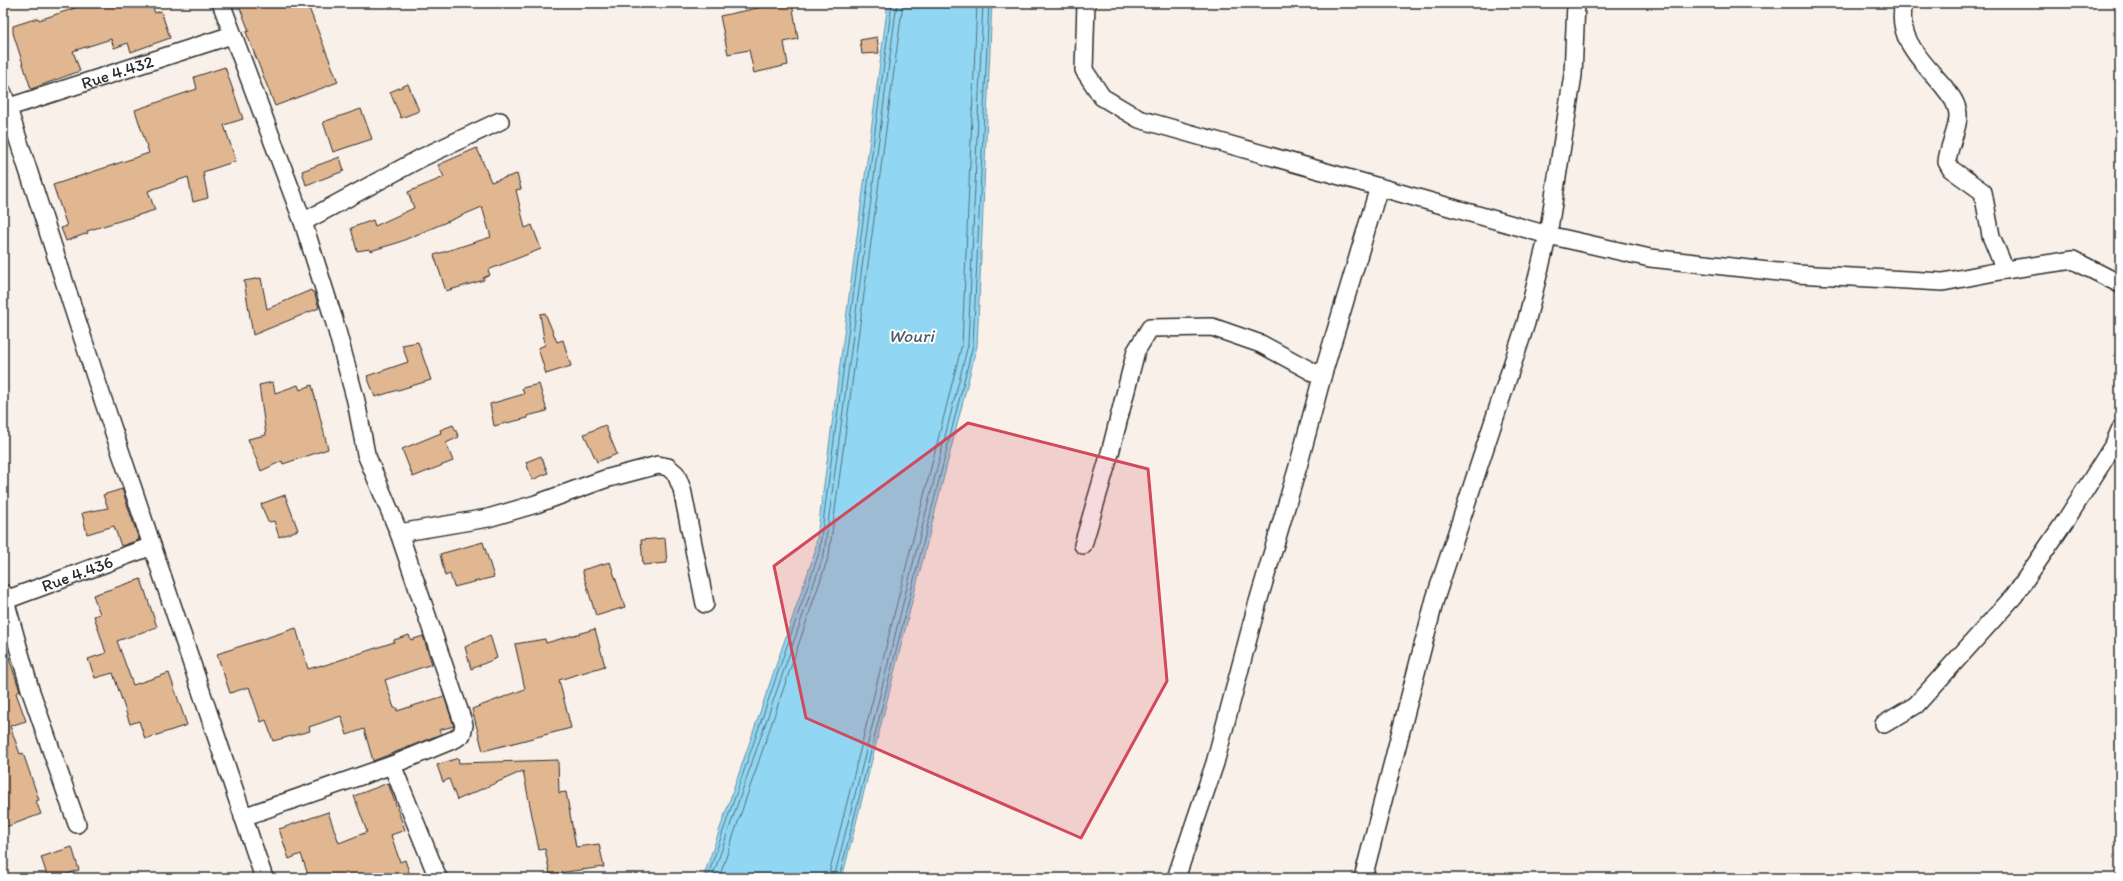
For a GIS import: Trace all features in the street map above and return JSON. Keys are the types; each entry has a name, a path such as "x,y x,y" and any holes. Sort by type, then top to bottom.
{"street":[{"path":"221,3 303,222 346,364 356,401 366,454 399,533 464,725 462,734 455,739 392,764 243,817"},
{"path":"1086,3 1084,70 1102,97 1139,119 1548,235 1650,258 1797,274 1943,282 2005,270 2073,260 2120,284"},
{"path":"1363,878 1435,599 1526,323 1548,235 1573,75 1576,3"},
{"path":"1904,3 1901,15 1903,32 1911,47 1955,100 1958,115 1947,162 1951,169 1983,192 1991,236 2005,270"},
{"name":"Rue 4.432","path":"5,103 232,35"},
{"path":"5,103 264,878"},
{"path":"303,222 421,158 500,121"},
{"path":"1176,878 1215,763 1255,612 1299,463 1322,377 1379,187"},
{"path":"1083,545 1110,453 1136,351 1150,328 1212,327 1261,344 1322,377"},
{"path":"1884,724 1916,705 2014,596 2066,520 2114,444 2120,430"},
{"path":"399,533 488,518 536,504 605,478 658,465 668,467 676,474 682,489 705,604"},
{"name":"Rue 4.436","path":"4,598 152,546"},
{"path":"4,598 30,689 77,824"},
{"path":"392,764 438,878"}],"highlighted area":[{"path":"968,423 1148,469 1167,681 1081,838 806,718 774,566"}],"water":[{"name":"Wouri","path":"888,3 992,3 977,346 842,878 703,878 815,552"}],"building":[{"path":"90,3 151,3 155,13 161,11 170,38 131,52 128,43 114,48 111,39 73,51 80,71 31,89 13,33 13,26 38,18 39,20"},
{"path":"249,3 307,3 338,82 275,106 246,32 249,31 240,8"},
{"path":"781,3 792,3 798,39 784,42 788,65 754,73 749,50 728,54 720,16"},
{"path":"877,37 879,53 862,54 860,40"},
{"path":"225,67 243,119 224,125 236,161 203,172 208,198 193,202 188,177 148,191 155,210 87,231 88,233 66,241 61,228 67,226 53,185 149,153 135,110 197,89 194,77"},
{"path":"408,84 419,111 401,118 390,92"},
{"path":"361,109 372,139 333,152 323,122"},
{"path":"477,148 491,182 517,174 521,189 516,190 525,228 532,225 541,249 488,270 490,275 483,278 484,280 446,291 434,255 491,237 482,207 397,243 370,251 370,249 357,251 351,228 373,220 375,226 414,208 408,192 444,177 438,165"},
{"path":"340,157 344,171 306,185 302,171"},
{"path":"261,278 267,309 311,290 314,292 319,308 253,335 244,281"},
{"path":"545,313 557,342 563,340 571,366 546,374 538,348 545,345 540,314"},
{"path":"418,342 431,380 375,397 367,376 408,362 402,345"},
{"path":"273,382 275,393 298,385 300,390 312,385 328,449 283,464 282,461 261,471 248,439 266,435 259,385"},
{"path":"539,384 547,411 527,416 528,418 494,426 490,404 524,394 522,388"},
{"path":"453,425 459,437 446,443 453,461 413,477 402,449 441,433 440,430"},
{"path":"605,425 617,454 597,462 584,434"},
{"path":"541,456 548,473 532,480 526,462"},
{"path":"122,489 139,540 121,546 114,526 87,534 82,513 108,508 103,495"},
{"path":"285,495 298,530 279,537 274,521 270,522 267,520 261,504"},
{"path":"665,538 667,563 643,565 641,540"},
{"path":"483,542 494,577 454,587 450,574 445,576 440,554"},
{"path":"610,562 625,607 596,616 582,570"},
{"path":"141,579 157,627 117,641 133,685 169,673 187,725 145,739 139,721 130,724 113,673 95,678 88,659 106,653 94,616 100,614 93,595"},
{"path":"296,628 308,669 322,666 394,642 394,640 409,635 411,640 423,636 432,664 385,680 394,708 397,708 397,711 444,696 454,726 439,730 441,734 373,761 364,729 347,735 341,716 309,727 310,731 273,741 266,720 261,722 249,687 230,693 217,654"},
{"path":"595,629 605,666 559,680 571,728 483,751 472,709 525,689 515,644 545,639 546,643"},
{"path":"490,635 497,658 471,669 465,647"},
{"path":"6,649 20,691 16,693 26,721 10,726 20,754 23,753 39,800 36,801 41,814 3,828 3,650"},
{"path":"458,758 459,763 558,760 559,793 566,792 576,847 599,844 604,867 550,874 545,849 539,850 523,771 457,800 449,779 443,782 437,765"},
{"path":"388,783 405,830 391,835 400,862 405,860 411,878 309,878 301,854 289,859 279,829 328,812 339,843 367,832 354,796"},
{"path":"72,847 79,870 55,878 48,878 41,857"}]}
